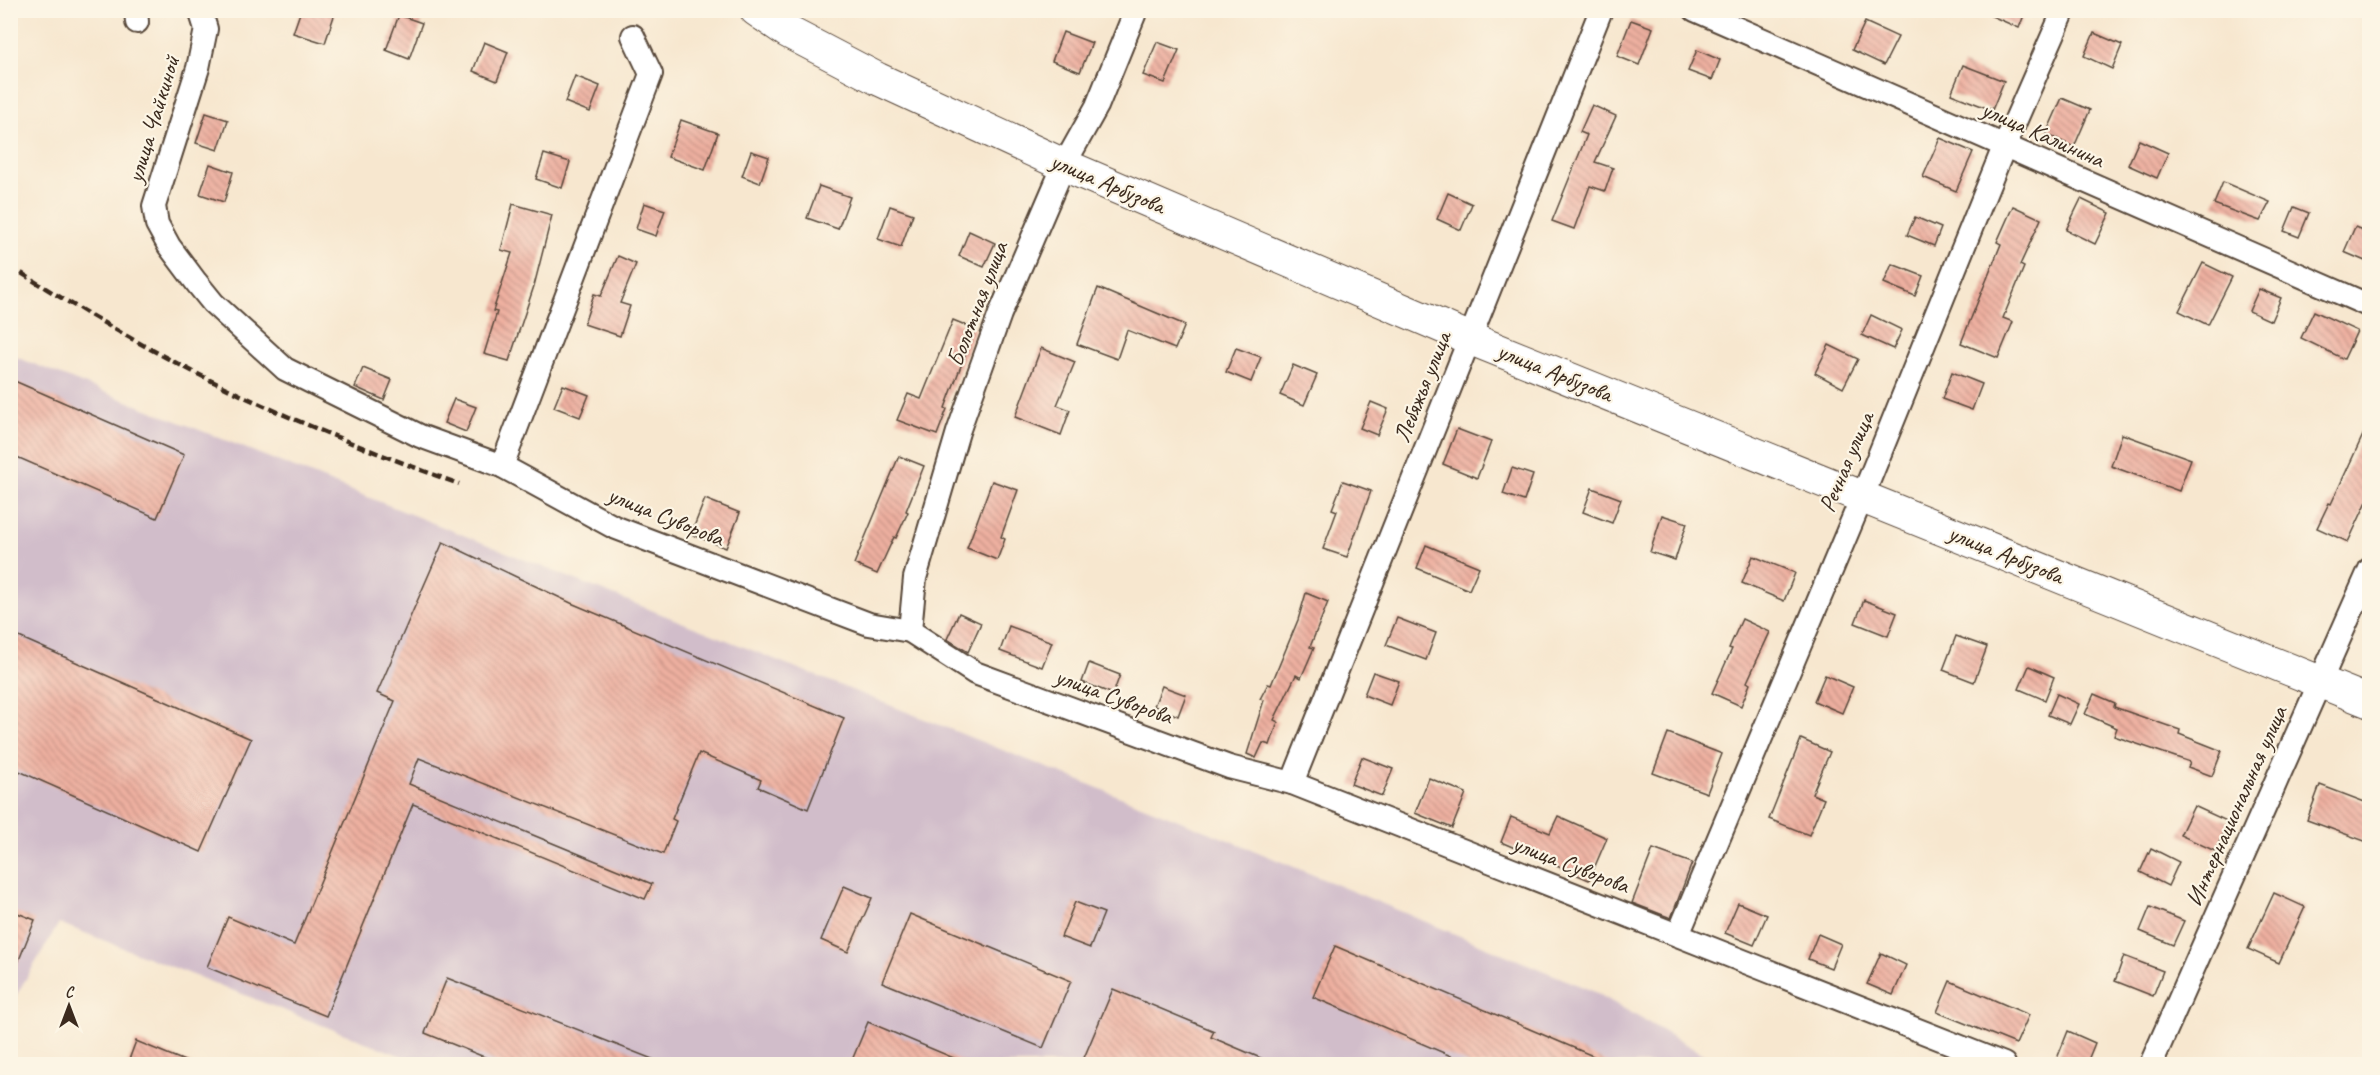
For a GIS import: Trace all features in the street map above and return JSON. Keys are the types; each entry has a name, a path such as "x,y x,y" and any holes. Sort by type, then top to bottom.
{"street":[{"name":"улица Чайкиной","path":"200,10 206,29 198,68 154,206 157,224 169,246 213,303 236,323"},
{"name":"улица Арбузова","path":"756,10 788,32 878,79 1064,165 1471,339 1863,495 2370,702"},
{"name":"Болотная улица","path":"910,631 915,578 958,432 1000,314 1064,165 1097,105 1136,10"},
{"name":"Лебяжья улица","path":"1292,783 1601,10"},
{"name":"улица Калинина","path":"1695,10 2370,306"},
{"name":"Речная улица","path":"1678,935 1863,495 2004,147 2064,10"},
{"path":"502,466 651,74 633,36"},
{"name":"улица Суворова","path":"236,323 285,369 420,436 502,466 614,527 869,624 910,631 975,673 1229,766 1292,783 2004,1065"},
{"name":"Интернациональная улица","path":"2151,1065 2370,569"}],"shaded area":[{"path":"11,355 1241,845 1595,992 1720,1064 422,1064 59,923 11,1004"}],"building":[{"path":"301,10 336,10 325,43 293,33"},
{"path":"1978,10 2026,10 2019,28"},
{"path":"399,15 422,23 409,59 386,50"},
{"path":"1631,20 1653,28 1639,65 1617,56"},
{"path":"1865,22 1898,37 1884,65 1852,50"},
{"path":"1063,32 1092,43 1080,72 1052,61"},
{"path":"2094,33 2122,45 2112,69 2084,56"},
{"path":"484,42 508,52 497,81 473,71"},
{"path":"1157,42 1179,50 1165,83 1143,75"},
{"path":"1697,50 1720,60 1712,80 1688,71"},
{"path":"1963,65 2004,81 1992,110 1951,94"},
{"path":"575,76 600,86 590,112 565,102"},
{"path":"2062,98 2090,110 2074,147 2046,134"},
{"path":"1592,105 1616,116 1595,162 1613,168 1605,191 1590,186 1574,229 1552,221 1587,135 1580,132"},
{"path":"206,113 228,120 218,150 196,143"},
{"path":"681,120 718,133 705,170 668,157"},
{"path":"1940,138 1973,152 1956,191 1923,177"},
{"path":"2139,140 2168,153 2157,178 2128,165"},
{"path":"751,151 769,157 760,183 742,176"},
{"path":"544,154 570,162 562,188 536,179"},
{"path":"210,164 233,172 224,202 200,194"},
{"path":"2223,182 2270,202 2260,221 2214,204"},
{"path":"819,186 850,197 838,229 807,218"},
{"path":"1448,193 1472,204 1461,230 1437,219"},
{"path":"2081,199 2110,213 2095,244 2066,230"},
{"path":"644,203 665,210 656,236 636,229"},
{"path":"513,204 552,215 534,286 509,361 484,354 497,312 493,311 512,253 501,250"},
{"path":"890,206 913,214 901,247 878,239"},
{"path":"2013,206 2041,219 2020,265 2024,267 2003,318 2013,322 1998,358 1961,343 2001,244 1997,242"},
{"path":"2294,207 2309,213 2299,237 2284,231"},
{"path":"1915,217 1941,228 1934,246 1907,235"},
{"path":"2355,227 2370,233 2370,263 2344,252"},
{"path":"969,231 995,243 984,267 959,256"},
{"path":"618,256 636,264 620,303 630,306 620,336 584,324 594,294 601,296"},
{"path":"2203,263 2232,277 2208,325 2179,311"},
{"path":"1892,264 1923,276 1915,296 1884,283"},
{"path":"1098,288 1185,325 1175,349 1127,330 1117,359 1077,344"},
{"path":"2259,289 2281,298 2271,321 2249,311"},
{"path":"2314,311 2357,331 2344,359 2301,338"},
{"path":"1871,315 1902,330 1893,349 1862,335"},
{"path":"953,320 975,329 937,435 897,420 908,394 921,399"},
{"path":"1829,345 1858,359 1843,388 1815,373"},
{"path":"1041,348 1075,362 1057,405 1070,410 1061,435 1015,417"},
{"path":"1236,348 1261,357 1251,382 1226,372"},
{"path":"1293,365 1317,375 1304,405 1280,395"},
{"path":"363,368 392,380 384,400 355,387"},
{"path":"1952,372 1982,384 1972,410 1942,399"},
{"path":"10,379 184,455 157,518 10,454"},
{"path":"563,385 589,395 580,417 554,407"},
{"path":"454,399 476,407 466,432 444,423"},
{"path":"1371,402 1388,409 1377,435 1360,428"},
{"path":"2370,420 2370,495 2348,542 2317,528 2329,503 2331,504"},
{"path":"1457,429 1491,442 1477,478 1443,464"},
{"path":"2122,434 2191,459 2179,491 2111,466"},
{"path":"899,456 924,466 906,511 908,512 877,574 854,564"},
{"path":"1512,468 1533,475 1524,501 1503,494"},
{"path":"992,481 1018,490 1001,537 1005,539 997,560 967,548"},
{"path":"1343,481 1371,491 1347,557 1323,549 1337,511 1332,509"},
{"path":"1592,488 1621,499 1612,523 1583,512"},
{"path":"705,499 740,513 726,548 691,534"},
{"path":"1662,515 1687,523 1675,560 1650,552"},
{"path":"443,542 571,603 844,718 808,809 758,787 761,780 699,753 672,819 676,821 663,854 419,758 409,784 652,884 645,899 413,804 326,1016 207,967 228,917 294,945 395,701 377,693"},
{"path":"1426,545 1479,567 1469,590 1417,568"},
{"path":"1753,556 1795,573 1784,601 1742,583"},
{"path":"1306,593 1328,602 1310,647 1314,648 1301,678 1296,675 1274,720 1278,722 1270,745 1263,743 1256,758 1247,754 1264,700 1260,699 1268,684 1271,685 1298,620"},
{"path":"1864,600 1897,613 1888,636 1855,623"},
{"path":"959,613 981,623 968,652 947,639"},
{"path":"1397,618 1436,633 1426,660 1386,645"},
{"path":"1742,619 1770,632 1747,682 1750,684 1741,706 1712,693 1732,649 1729,648"},
{"path":"1009,626 1052,642 1042,667 1000,651"},
{"path":"10,633 251,739 201,852 10,767"},
{"path":"1956,636 1987,647 1974,682 1943,670"},
{"path":"1089,663 1120,675 1113,694 1082,682"},
{"path":"2029,666 2054,677 2045,700 2019,689"},
{"path":"1373,672 1399,681 1390,705 1364,695"},
{"path":"1825,675 1853,687 1842,713 1814,701"},
{"path":"1162,686 1186,695 1178,716 1154,706"},
{"path":"2057,694 2079,704 2070,724 2048,715"},
{"path":"2094,694 2115,703 2114,707 2180,730 2179,734 2222,751 2212,776 2188,767 2190,762 2114,736 2117,728 2085,714"},
{"path":"1668,733 1722,754 1707,793 1653,773"},
{"path":"1801,739 1830,752 1812,794 1824,799 1809,835 1769,819"},
{"path":"1362,757 1393,769 1382,796 1351,784"},
{"path":"1429,778 1466,793 1452,828 1415,813"},
{"path":"2320,785 2370,804 2370,843 2307,820"},
{"path":"2194,806 2229,822 2215,851 2180,835"},
{"path":"1558,816 1607,838 1589,880 1501,842 1511,817 1550,833"},
{"path":"2151,848 2179,862 2168,886 2140,872"},
{"path":"1653,849 1692,863 1671,918 1632,903"},
{"path":"844,886 872,898 848,952 821,940"},
{"path":"2274,893 2305,907 2279,963 2248,949"},
{"path":"1075,902 1104,913 1090,948 1061,937"},
{"path":"1738,903 1767,915 1754,945 1725,933"},
{"path":"2150,907 2184,921 2173,945 2140,931"},
{"path":"10,910 35,920 11,980 10,980"},
{"path":"910,914 1071,981 1043,1048 882,982"},
{"path":"1818,934 1841,944 1831,968 1808,959"},
{"path":"1335,946 1614,1065 1472,1065 1313,997"},
{"path":"1881,953 1906,965 1893,995 1867,984"},
{"path":"2124,956 2163,971 2153,996 2115,981"},
{"path":"447,978 665,1065 504,1065 425,1033"},
{"path":"1950,981 2029,1015 2016,1044 1937,1012"},
{"path":"1113,989 1214,1031 1211,1037 1277,1065 1081,1065"},
{"path":"868,1022 968,1064 968,1065 850,1065"},
{"path":"2068,1031 2095,1043 2086,1065 2065,1065 2056,1061"},
{"path":"136,1041 192,1064 192,1065 127,1065"}],"railway":[{"path":"10,266 113,329 220,385 338,438 459,484"}]}
